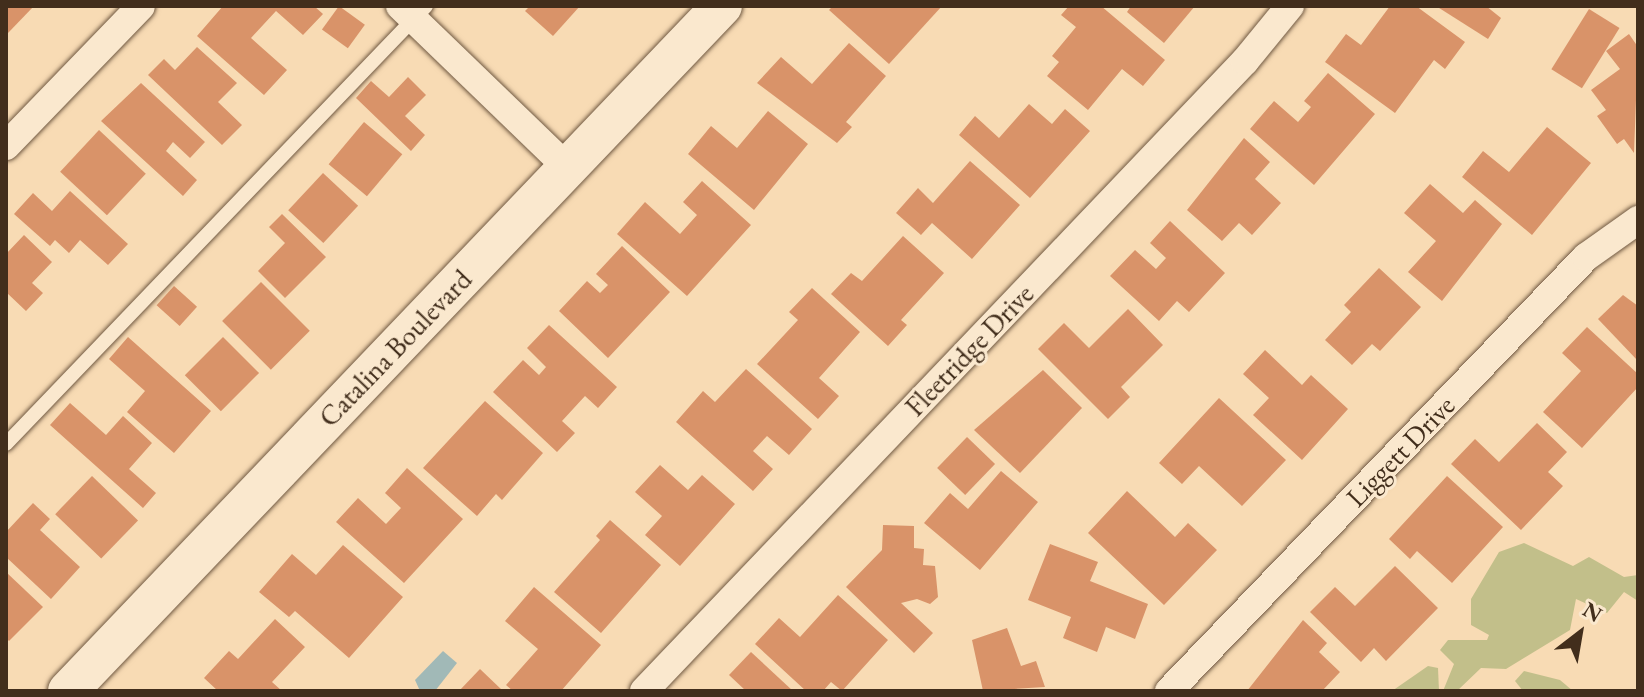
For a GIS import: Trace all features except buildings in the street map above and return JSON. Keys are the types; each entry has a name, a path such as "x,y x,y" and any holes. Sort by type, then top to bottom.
{"main road":[{"name":"Catalina Boulevard","path":"68,691 722,6"}],"street":[{"path":"6,146 141,6"},
{"name":"Fleetridge Drive","path":"644,691 1245,61 1290,6"},
{"path":"413,10 567,167"},
{"name":"Liggett Drive","path":"1169,691 1586,257 1638,220"}],"lane":[{"path":"6,444 413,10"}],"shaded area":[{"path":"1524,543 1573,566 1589,557 1624,577 1638,575 1638,601 1624,592 1607,613 1576,599 1570,630 1506,669 1481,668 1457,691 1443,691 1454,664 1440,650 1448,640 1487,640 1489,635 1471,625 1471,599 1499,552"},
{"path":"1428,666 1438,668 1439,691 1392,691"},
{"path":"1524,671 1560,680 1573,691 1523,691 1515,681"}],"water":[{"path":"443,651 457,663 435,691 420,691 415,680"}]}
